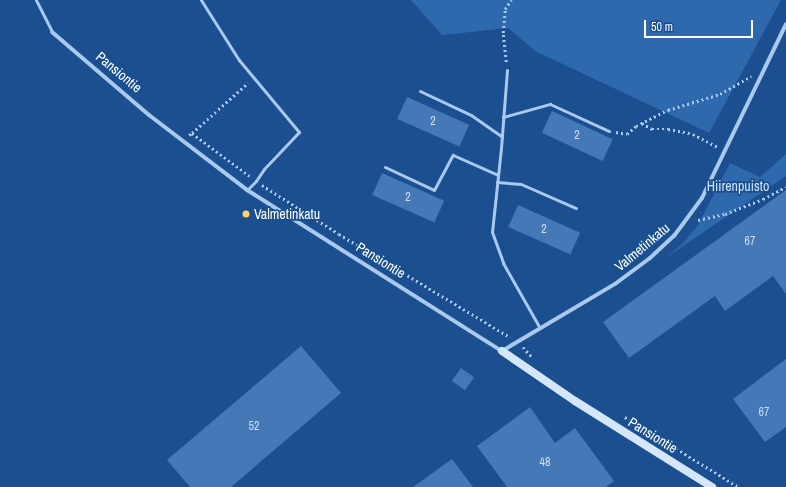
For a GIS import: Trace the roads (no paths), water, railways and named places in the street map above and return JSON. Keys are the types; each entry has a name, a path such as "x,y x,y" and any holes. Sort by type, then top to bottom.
{"street":[{"name":"Valmetinkatu","path":"502,351 615,284 665,245 686,222 702,198 786,24"},
{"name":"Pansiontie","path":"52,32 180,140 247,190 502,351 574,401 712,487"}],"lane":[{"path":"36,0 52,32"},
{"path":"201,0 239,60 299,132 264,169 256,181 247,190"},
{"path":"507,70 492,232 502,263 540,328"},
{"path":"420,92 470,115 502,137"},
{"path":"503,118 550,104 609,131"},
{"path":"385,168 434,190 453,155 498,175"},
{"path":"497,182 521,184 576,208"}],"place":[{"name":"Valmetinkatu","path":"246,214"}],"park label":[{"name":"Hiirenpuisto","path":"738,186"}]}
